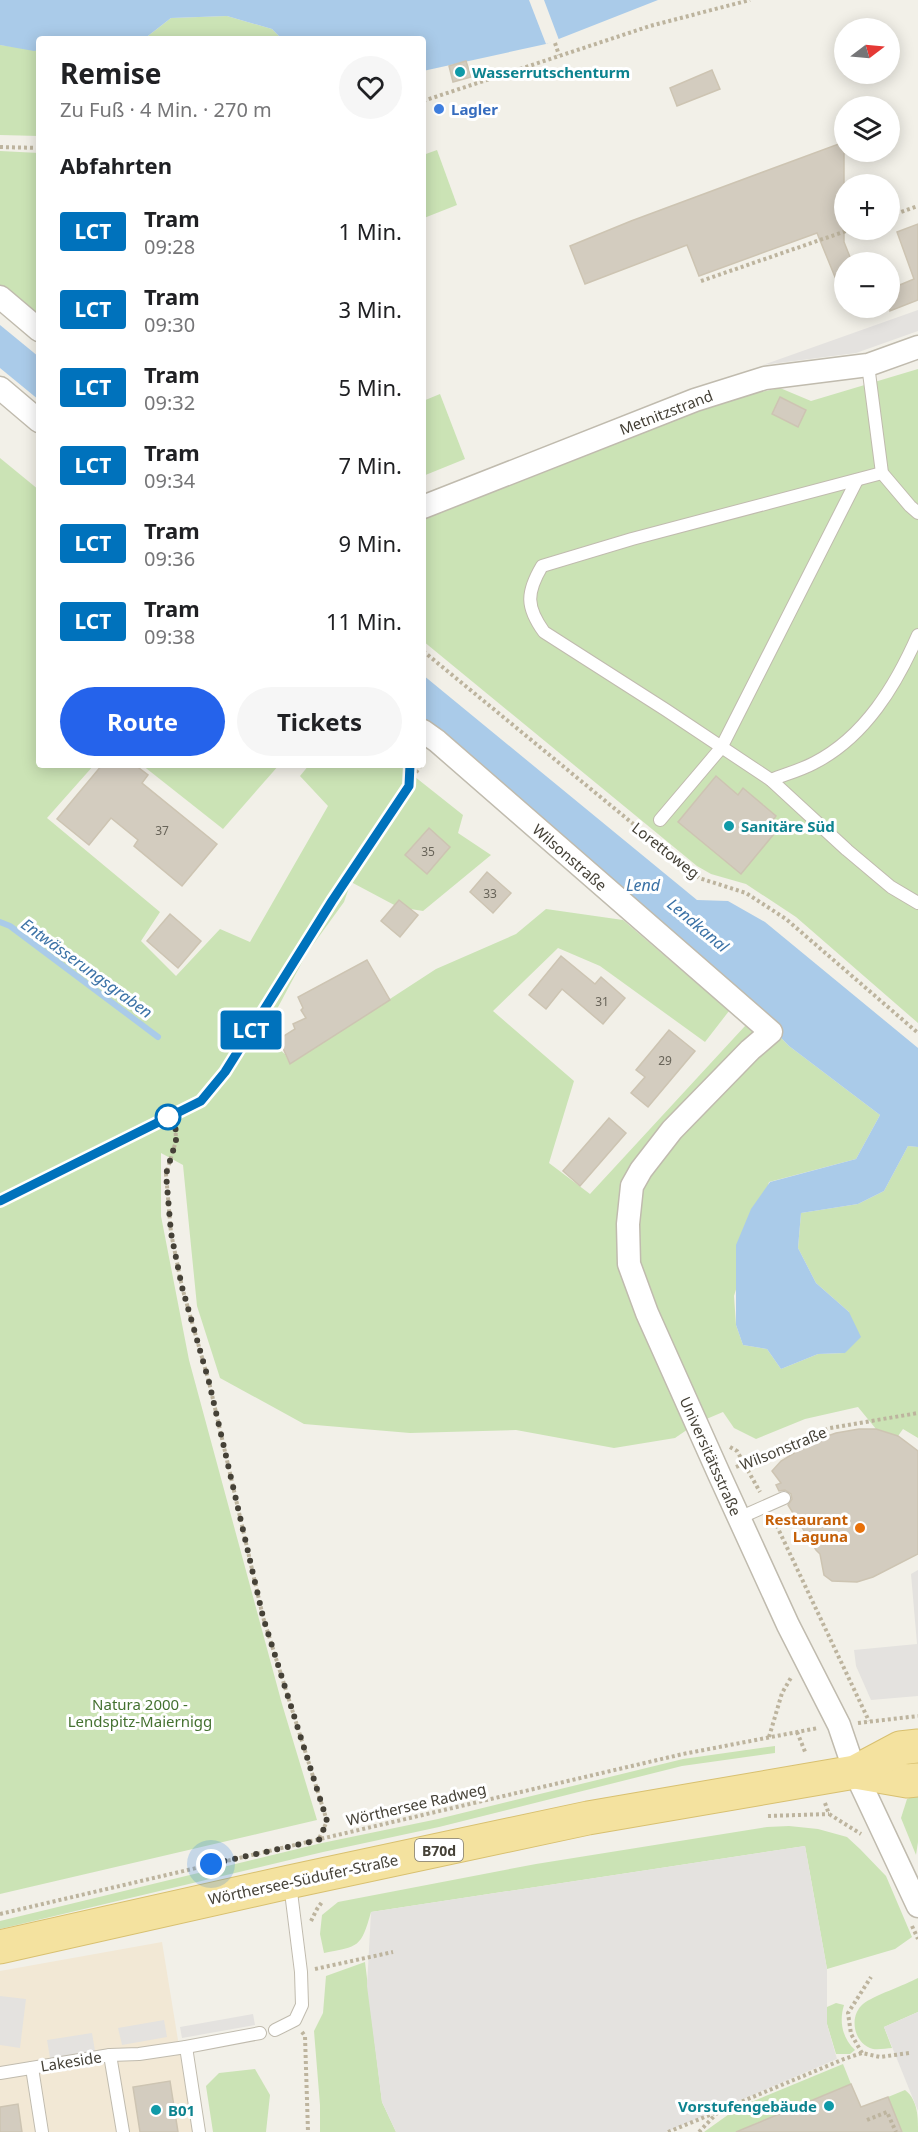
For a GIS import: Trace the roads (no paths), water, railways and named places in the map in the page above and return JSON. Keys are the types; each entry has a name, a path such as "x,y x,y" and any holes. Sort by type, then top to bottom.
{"main road":[{"name":"Wörthersee-Südufer-Straße","path":"0,1947 588,1818 855,1772 900,1748 918,1746"},
{"name":"Wörthersee-Südufer-Straße","path":"855,1772 907,1781 918,1780"}],"street":[{"path":"0,297 36,327"},
{"name":"Metnitzstrand","path":"426,506 695,400 765,378 868,364 918,346"},
{"path":"0,388 36,418"},
{"name":"Wilsonstraße","path":"426,733 771,1032"},
{"name":"Universitätsstraße","path":"771,1032 750,1050 672,1130 641,1170 632,1186 628,1224 629,1264 647,1313 708,1450 839,1725 855,1772 918,1906"}],"lane":[{"path":"868,364 882,473 918,513"},
{"path":"882,473 579,554 542,566 533,582 529,602 533,617 544,632 771,780 891,887 918,903"},
{"path":"660,820 721,748 857,480"},
{"path":"771,780 833,752 861,727 904,666 918,636"},
{"path":"739,1518 784,1498"},
{"path":"275,2030 295,2020 302,2005 301,1972 289,1882"},
{"name":"Lakeside","path":"0,2073 111,2055 139,2054 186,2047 260,2033"},
{"path":"186,2047 199,2132"},
{"name":"Lakeside","path":"111,2055 123,2132"},
{"name":"Lakeside","path":"32,2068 42,2132"}],"water":[{"path":"0,0 658,0 546,44 426,70 426,36 279,36 272,29 227,16 171,18 148,36 36,36 36,51 34,51 0,45"},
{"path":"0,325 36,355 36,398 0,368"},
{"path":"426,677 697,900 728,901 765,922 918,1048 918,1147 908,1146 884,1191 858,1204 801,1213 798,1248 816,1283 849,1312 861,1337 845,1353 818,1354 781,1369 767,1349 743,1345 736,1325 736,1245 751,1209 770,1182 856,1159 880,1115 789,1046 757,1013 426,721"}],"waterway":[{"name":"Entwässerungsgraben","path":"0,922 10,926 158,1037"}],"tram line":[{"path":"0,1201 201,1101 225,1072 331,901 409,786 410,768"},
{"name":"LCT","path":"0,1201 201,1101 225,1072 332,901 409,786 410,768"}],"place":[{"name":"Wasserrutschenturm","path":"460,72"},
{"name":"Lagler","path":"439,109"},
{"name":"Sanitäre Süd","path":"729,826"},
{"name":"Restaurant Laguna","path":"860,1528"},
{"name":"Vorstufengebäude","path":"829,2106"},
{"name":"B01","path":"156,2110"}],"water label":[{"name":"Lend","path":"643,885"},
{"name":"Lendkanal","path":"698,925"}],"park label":[{"name":"Natura 2000 - Lendspitz-Maiernigg","path":"140,1712"}]}
